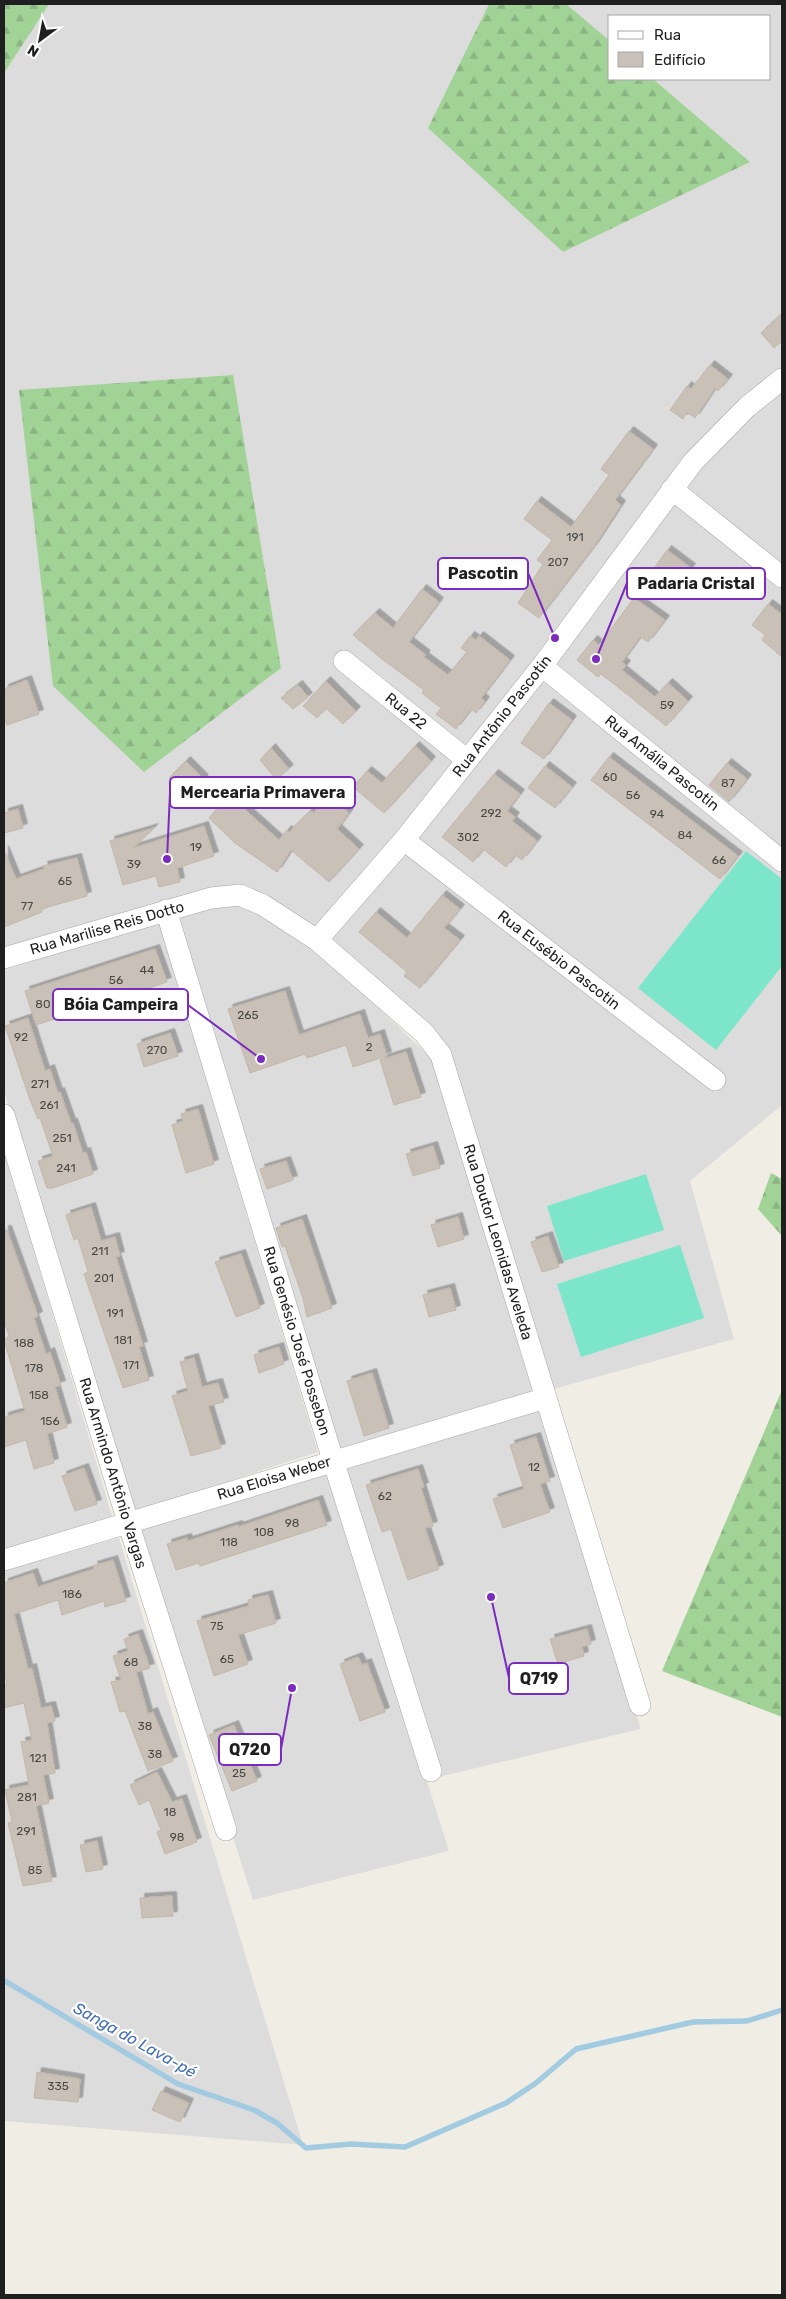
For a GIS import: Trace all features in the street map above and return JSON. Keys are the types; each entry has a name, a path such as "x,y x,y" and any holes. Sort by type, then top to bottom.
{"street":[{"name":"Rua Antônio Pascotin","path":"317,940 404,840 542,666 693,462 748,407 782,379"},
{"path":"672,489 782,577"},
{"name":"Rua 22","path":"344,661 467,760"},
{"name":"Rua Amália Pascotin","path":"542,666 782,861"},
{"name":"Rua Eusébio Pascotin","path":"404,840 715,1080"},
{"name":"Rua Doutor Leonidas Aveleda","path":"211,898 240,895 264,905 317,940 424,1033 441,1055 640,1705"},
{"name":"Rua Marilise Reis Dotto","path":"4,958 211,898"},
{"name":"Rua Genésio José Possebon","path":"166,910 333,1460 431,1771"},
{"name":"Rua Armindo Antônio Vargas","path":"4,1115 128,1522 226,1830"},
{"name":"Rua Eloisa Weber","path":"4,1560 333,1460 546,1398"}],"shaded area":[{"path":"4,4 782,4 782,1105 690,1181 734,1339 550,1390 447,1053 315,934 241,889 4,954"},
{"path":"238,903 320,952 433,1060 533,1394 339,1448 175,916"},
{"path":"159,922 318,1452 134,1512 4,1091 4,970"},
{"path":"4,1149 112,1516 4,1549"},
{"path":"542,1407 641,1729 438,1777 340,1464"},
{"path":"328,1469 449,1851 253,1900 134,1526"},
{"path":"119,1538 303,2145 4,2121 4,1571"}],"green space":[{"path":"4,4 49,4 4,73"},
{"path":"489,4 566,4 608,39 608,80 654,80 750,162 563,252 428,128"},
{"path":"233,375 281,668 144,772 53,686 19,390"},
{"path":"746,851 782,879 782,966 716,1050 638,988"},
{"path":"771,1173 782,1179 782,1236 758,1209"},
{"path":"646,1174 664,1230 564,1261 547,1206"},
{"path":"680,1245 704,1318 581,1357 557,1284"},
{"path":"782,1390 782,1717 662,1671"}],"building":[{"path":"782,314 782,341 774,348 761,333"},
{"path":"710,365 728,379 718,391 715,388 695,418 687,412 683,419 670,410 687,386 691,389"},
{"path":"629,431 653,449 615,500 621,505 595,545 539,618 518,603 543,564 537,560 552,540 524,519 537,501 571,527 609,475 601,469"},
{"path":"667,550 691,568 674,591 650,574"},
{"path":"422,589 439,602 409,642 426,655 424,657 448,675 467,652 461,648 470,636 476,640 479,636 510,660 481,698 485,701 476,713 471,709 456,729 436,714 441,708 422,693 424,690 353,635 375,613 393,628"},
{"path":"634,598 665,620 648,642 640,637 622,662 626,665 622,670 655,697 668,683 688,701 666,726 601,674 598,677 577,660 593,640 599,645"},
{"path":"768,604 780,613 782,610 782,657 762,640 765,635 752,625"},
{"path":"27,680 39,714 7,725 4,717 4,689"},
{"path":"326,681 356,711 343,724 326,708 317,718 303,706"},
{"path":"298,685 308,697 293,709 281,698"},
{"path":"549,703 572,720 544,759 521,743"},
{"path":"415,746 431,761 384,813 353,787 367,771 382,783"},
{"path":"271,748 289,769 276,779 260,760"},
{"path":"609,757 738,856 720,879 591,780"},
{"path":"186,761 204,779 186,796 169,778"},
{"path":"727,763 747,779 729,802 709,785"},
{"path":"545,766 572,787 555,808 528,788"},
{"path":"494,774 520,794 507,811 515,817 512,821 537,841 522,860 515,855 506,867 483,849 473,862 442,837"},
{"path":"230,793 244,805 242,807 279,840 287,830 289,832 310,811 314,813 326,796 349,813 337,829 359,849 329,882 291,850 277,872 235,843 209,818"},
{"path":"18,809 23,828 4,833 4,813"},
{"path":"204,826 214,856 177,868 180,882 159,887 156,876 123,885 110,841 154,828 133,848"},
{"path":"4,850 16,879 44,869 43,866 77,858 87,896 41,909 42,912 4,927"},
{"path":"442,895 460,909 444,928 460,940 420,988 404,976 407,972 359,932 376,912 407,938"},
{"path":"155,949 167,982 36,1025 25,991"},
{"path":"285,991 299,1035 360,1014 368,1038 380,1034 387,1056 353,1067 346,1045 307,1058 305,1054 250,1073 228,1009"},
{"path":"28,1018 45,1071 50,1069 58,1093 60,1092 71,1123 73,1123 83,1153 86,1152 93,1174 53,1188 47,1188 38,1161 53,1156 40,1118 38,1119 30,1100 5,1026"},
{"path":"170,1033 178,1056 144,1067 137,1044"},
{"path":"406,1052 421,1097 394,1105 380,1060"},
{"path":"198,1109 214,1164 186,1173 172,1125 183,1121 181,1114"},
{"path":"433,1146 440,1168 413,1176 406,1154"},
{"path":"286,1161 293,1180 267,1189 260,1169"},
{"path":"91,1207 101,1241 115,1237 120,1256 116,1257 143,1346 139,1347 149,1380 123,1388 84,1274 88,1272 78,1238 74,1240 66,1215"},
{"path":"458,1217 464,1239 438,1247 431,1225"},
{"path":"302,1219 332,1308 307,1317 303,1298 285,1246 282,1247 276,1228"},
{"path":"4,1230 7,1230 38,1316 34,1318 46,1354 50,1352 61,1385 55,1387 67,1427 47,1434 54,1463 34,1469 26,1440 4,1447 4,1417 25,1411 4,1340 9,1336 4,1320"},
{"path":"548,1236 559,1267 542,1272 531,1242"},
{"path":"241,1254 260,1308 236,1317 215,1262"},
{"path":"450,1288 456,1310 429,1317 423,1295"},
{"path":"279,1347 284,1364 259,1373 254,1355"},
{"path":"194,1358 202,1387 218,1383 224,1402 208,1406 221,1448 191,1456 172,1396 188,1391 180,1362"},
{"path":"372,1373 389,1428 364,1436 347,1381"},
{"path":"536,1437 550,1481 540,1484 550,1512 503,1528 493,1499 524,1489 510,1445"},
{"path":"84,1468 97,1504 75,1511 62,1476"},
{"path":"418,1469 424,1487 421,1488 433,1526 425,1528 439,1569 408,1580 391,1529 382,1532 366,1485"},
{"path":"318,1500 327,1525 200,1566 199,1563 176,1570 167,1544 187,1538 188,1541 238,1525 238,1527"},
{"path":"113,1560 126,1601 105,1607 104,1601 62,1615 58,1600 14,1614 28,1669 32,1668 41,1708 51,1706 55,1721 47,1723 55,1773 43,1775 49,1803 36,1806 52,1881 23,1886 8,1823 12,1822 5,1790 29,1785 21,1742 32,1740 24,1703 4,1708 4,1685 7,1685 4,1670 4,1583 33,1573 38,1587 94,1569 93,1566"},
{"path":"268,1595 276,1623 238,1635 248,1664 214,1676 197,1621 249,1606 248,1600"},
{"path":"587,1629 591,1644 582,1647 584,1656 558,1664 550,1639"},
{"path":"138,1634 150,1668 136,1672 148,1714 153,1712 173,1761 148,1771 125,1711 120,1712 111,1682 121,1680 113,1656 128,1651 124,1639"},
{"path":"358,1657 362,1665 367,1663 385,1712 360,1721 340,1664"},
{"path":"234,1725 257,1781 232,1791 209,1735"},
{"path":"157,1772 172,1802 182,1799 197,1842 165,1854 157,1832 161,1830 149,1800 139,1805 130,1785"},
{"path":"97,1841 103,1869 86,1872 80,1845"},
{"path":"172,1896 173,1916 142,1918 140,1898"},
{"path":"37,2072 80,2079 78,2102 34,2098"},
{"path":"161,2091 189,2103 180,2122 152,2110"}],"waterway":[{"name":"Sanga do Lava-pé","path":"5,1981 178,2084 254,2110 277,2123 306,2148 351,2144 405,2147 506,2103 536,2083 576,2049 693,2022 747,2021 782,2010"}],"place":[{"name":"Pascotin","path":"555,638"},
{"name":"Padaria Cristal","path":"596,659"},
{"name":"Mercearia Primavera","path":"167,859"},
{"name":"Bóia Campeira","path":"261,1059"},
{"name":"Q719","path":"491,1597"},
{"name":"Q720","path":"292,1688"}]}
